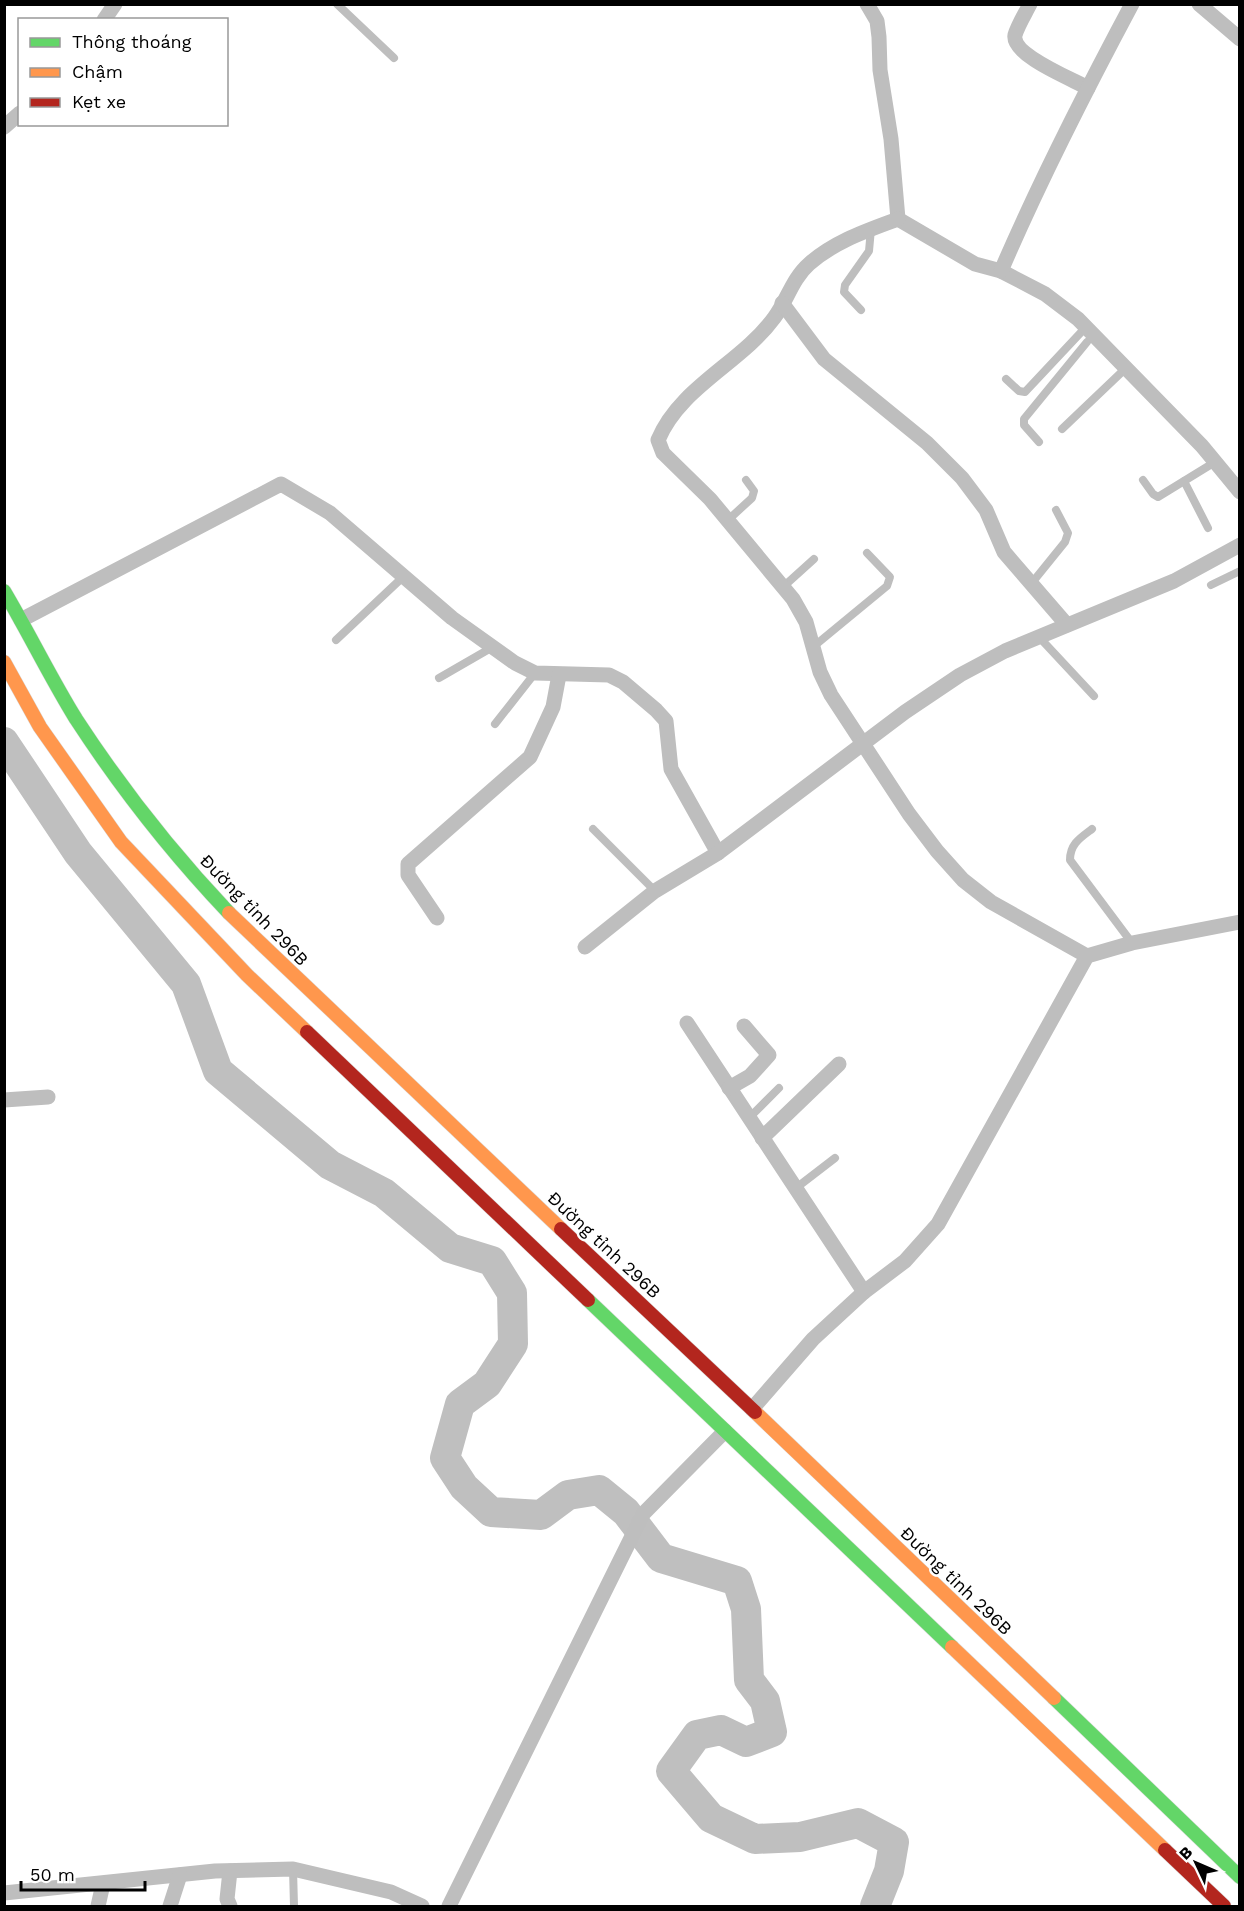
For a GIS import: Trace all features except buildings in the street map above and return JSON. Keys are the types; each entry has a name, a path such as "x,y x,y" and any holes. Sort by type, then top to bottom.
{"main road":[{"name":"Đường tỉnh 296B","path":"4,591 75,717 140,809 204,887 279,964 753,1409 1239,1876"},
{"path":"4,662 62,760 145,870 261,990 1224,1906"}],"street":[{"path":"105,18 115,4"},
{"path":"867,4 877,21 880,70 891,139 898,219"},
{"path":"1030,4 1015,36 1017,46 1026,56 1088,88"},
{"path":"1001,271 1031,200 1132,4"},
{"path":"1198,4 1239,39"},
{"path":"4,127 18,115"},
{"path":"898,219 831,247 807,266 793,283 775,317 747,348 690,396 663,429 658,440 663,453 729,520 783,587 806,622 820,672 831,695 909,814 963,880 991,902 1087,956"},
{"path":"898,219 967,260 1001,271 1045,294 1127,367 1215,462 1239,492"},
{"path":"782,303 824,359 927,443 962,478 986,510 1004,552 1067,625"},
{"path":"21,620 281,484 330,513 403,577 491,648 535,673 609,675 657,710 666,722 671,769 718,853"},
{"path":"585,947 655,891 718,853 960,675 1039,637 1174,581 1239,545"},
{"path":"437,918 408,875 408,864 530,757 553,707 559,675"},
{"path":"753,1409 813,1339 864,1292 905,1261 938,1224 1087,956 1132,943 1239,922"},
{"path":"687,1023 864,1292"},
{"path":"729,1088 750,1076 769,1055 744,1026"},
{"path":"762,1138 839,1065"},
{"path":"4,1100 48,1096"},
{"path":"449,1906 643,1514 725,1431"},
{"path":"4,1893 180,1875 292,1869 391,1892 422,1906"},
{"path":"230,1871 227,1899 230,1906"},
{"path":"170,1906 180,1875"},
{"path":"98,1906 103,1884"}],"lane":[{"path":"337,4 394,58"},
{"path":"861,310 844,292 845,285 869,251 871,229"},
{"path":"1006,379 1019,391 1025,392 1090,335"},
{"path":"1039,442 1024,425 1024,419 1090,335"},
{"path":"1062,429 1127,367"},
{"path":"1143,480 1153,495 1158,497 1215,462"},
{"path":"729,520 752,498 754,491 746,480"},
{"path":"1184,481 1208,528"},
{"path":"1031,584 1065,542 1068,533 1056,510"},
{"path":"813,647 888,586 890,577 867,553"},
{"path":"783,587 814,559"},
{"path":"1211,585 1239,571"},
{"path":"336,640 403,577"},
{"path":"1039,637 1094,696"},
{"path":"440,678 491,648"},
{"path":"495,724 535,673"},
{"path":"593,828 655,891"},
{"path":"1092,829 1076,840 1070,850 1070,860 1132,943"},
{"path":"749,1118 779,1088"},
{"path":"796,1188 835,1158"},
{"path":"292,1869 294,1906"}],"waterway":[{"path":"4,742 78,853 186,984 218,1071 330,1165 384,1193 450,1248 492,1261 512,1293 513,1344 487,1384 460,1404 445,1458 464,1487 491,1512 541,1515 568,1495 599,1490 626,1512 661,1558 737,1581 746,1609 749,1680 765,1701 772,1732 746,1742 721,1730 697,1735 671,1771 711,1818 755,1839 800,1837 858,1823 894,1842 889,1871 875,1906"}],"traffic: fast":[{"path":"4,591 66,703 93,745 167,843 229,913"},
{"path":"588,1300 952,1647"},
{"path":"1054,1698 1240,1877"}],"traffic: slow":[{"path":"4,662 40,727 121,842 247,975 307,1032"},
{"path":"229,913 561,1229"},
{"path":"755,1412 1054,1698"},
{"path":"952,1647 1165,1850"}],"traffic: jam":[{"path":"307,1032 588,1300"},
{"path":"561,1229 755,1412"},
{"path":"1165,1850 1224,1906"}]}
